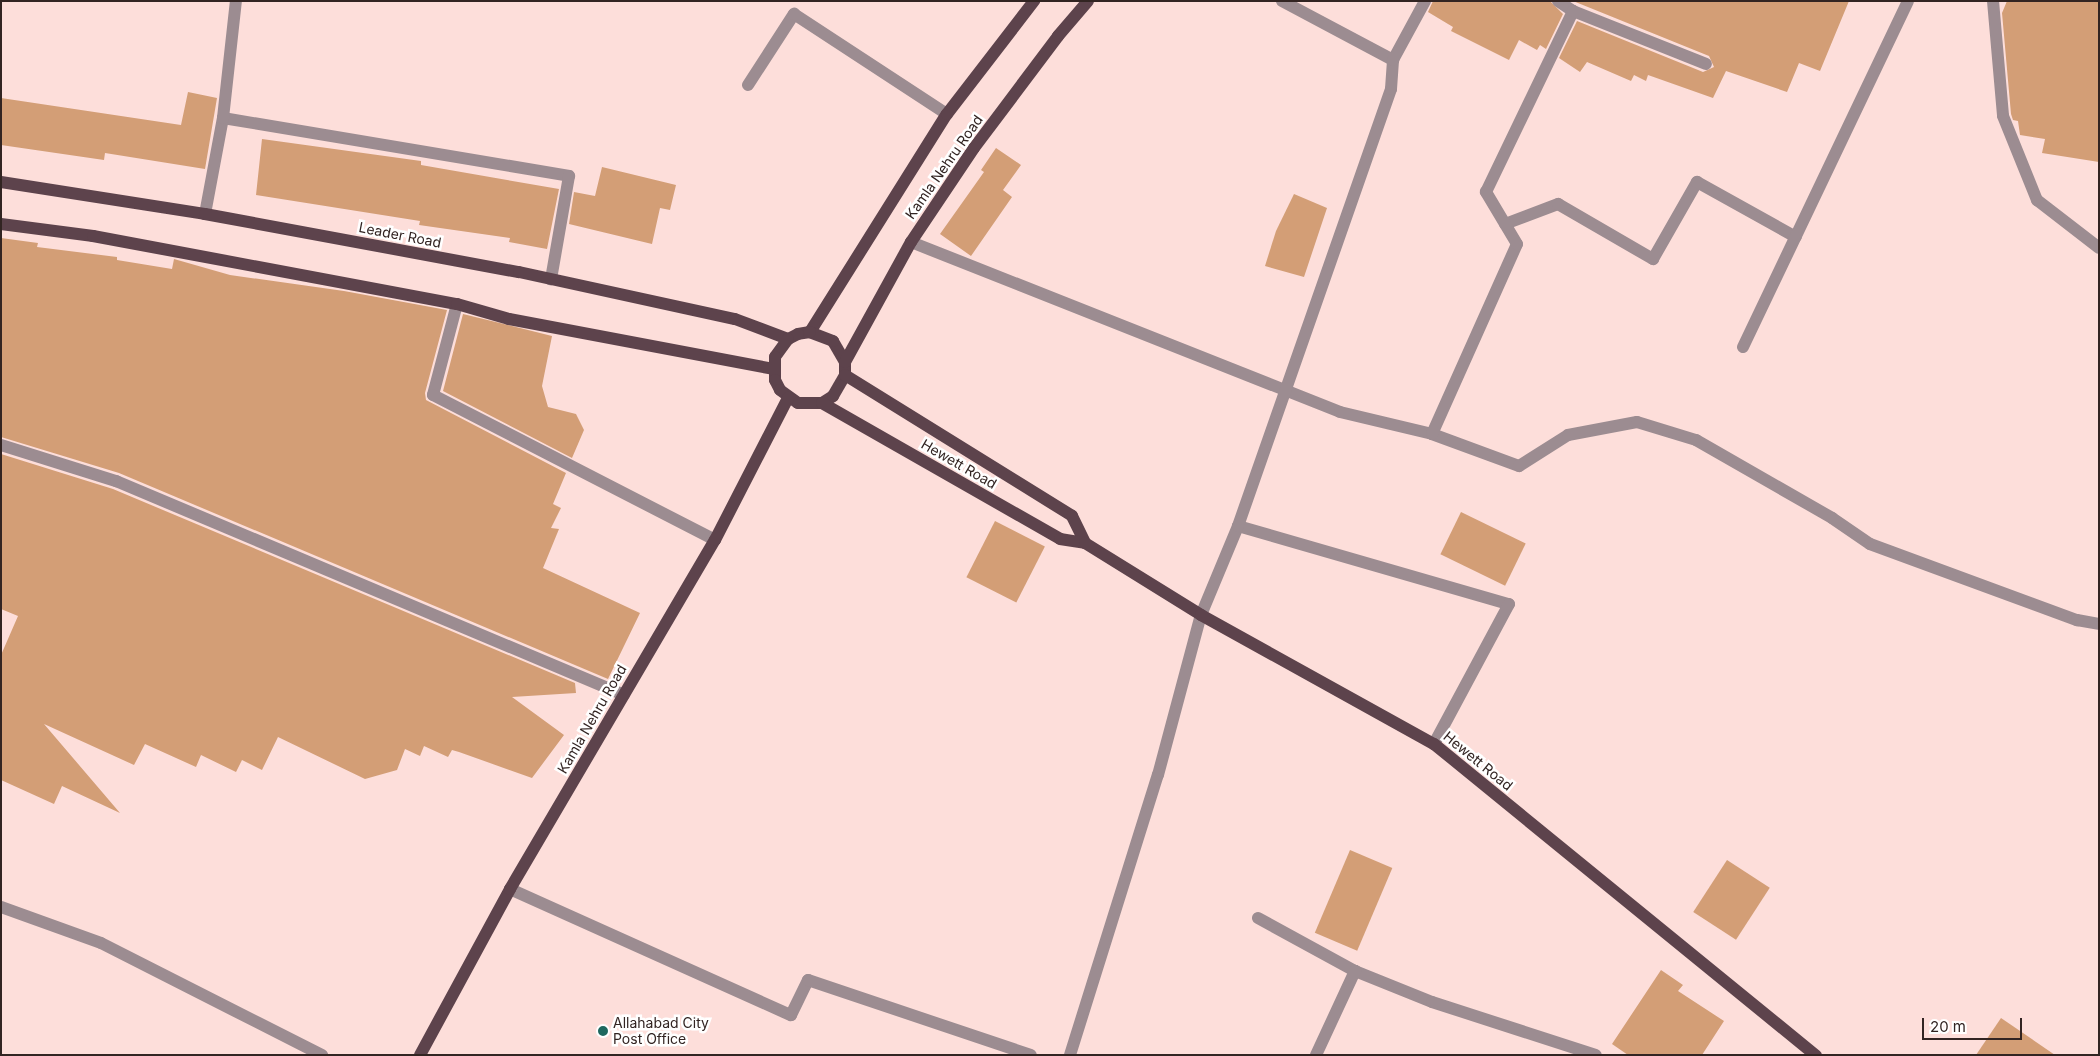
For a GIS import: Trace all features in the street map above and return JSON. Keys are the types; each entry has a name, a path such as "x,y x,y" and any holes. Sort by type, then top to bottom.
{"main road":[{"name":"Kamla Nehru Road","path":"810,332 947,114 1034,1"},
{"name":"Kamla Nehru Road","path":"845,369 911,242 974,148 1058,36 1088,1"},
{"name":"Leader Road","path":"1,182 205,214 551,279 735,319 764,327 788,339"},
{"path":"1,224 93,236 456,304 509,319 773,369"},
{"path":"810,332 833,341 845,369 833,396 822,403 798,403 788,398 777,385 773,369 775,357 788,339 810,332"},
{"name":"Hewett Road","path":"845,369 1072,516 1085,543"},
{"name":"Kamla Nehru Road","path":"420,1055 510,889 715,540 788,398"},
{"name":"Hewett Road","path":"822,403 1060,539 1085,543 1201,615 1434,744 1816,1055"}],"street":[{"path":"205,214 223,118 236,1"},
{"path":"1282,1 1393,60"},
{"path":"1070,1055 1158,775 1201,615 1238,526 1283,390 1391,89 1393,60 1425,1"},
{"path":"1558,1 1573,11 1706,64"},
{"path":"1743,347 1908,1"},
{"path":"1993,1 2004,116 2037,200 2099,248"},
{"path":"1432,434 1517,244 1486,192 1573,11"},
{"path":"748,85 794,14 947,114"},
{"path":"223,118 570,176 551,279"},
{"path":"1505,224 1558,204 1653,259 1697,182 1796,237"},
{"path":"911,242 1340,412 1432,434 1519,466 1568,436 1637,422 1696,440 1832,518 1870,544 2077,620 2099,624"},
{"path":"456,304 433,395 715,540"},
{"path":"1,445 116,481 624,695"},
{"path":"1238,526 1509,604 1434,744"},
{"path":"510,889 791,1015 808,980 1031,1055"},
{"path":"1,907 102,944 322,1055"},
{"path":"1258,918 1355,971 1432,1002 1596,1055"},
{"path":"1316,1055 1355,971"}],"building":[{"path":"1433,1 1550,1 1563,14 1546,49 1540,45 1537,50 1519,40 1509,60 1451,31 1453,27 1428,12"},
{"path":"1573,1 1849,1 1820,71 1799,63 1787,92 1726,71 1713,98 1648,75 1646,81 1634,75 1631,81 1587,62 1580,72 1559,58 1577,21 1703,72 1714,67 1709,56"},
{"path":"2007,1 2099,1 2099,162 2042,153 2045,139 2020,135 2018,121 2013,120 2011,114 2002,13"},
{"path":"188,92 217,98 205,169 105,153 104,160 1,145 1,98 181,125"},
{"path":"262,139 421,161 421,165 559,189 547,249 509,242 510,238 419,225 420,221 256,195"},
{"path":"996,148 1021,165 1003,190 1012,197 971,256 940,234 984,172 981,170"},
{"path":"602,167 676,185 670,210 660,208 652,244 569,224 574,192 595,196"},
{"path":"1294,194 1327,208 1304,277 1265,266 1276,231"},
{"path":"1,238 38,243 37,247 117,257 117,260 172,269 174,259 230,275 344,291 447,310 425,393 426,400 566,473 553,504 561,508 551,528 559,529 543,568 640,613 608,679 119,473 1,437"},
{"path":"463,314 552,336 542,386 548,407 576,414 584,430 572,458 443,391"},
{"path":"1,454 113,489 575,683 576,693 512,697 564,735 532,778 459,752 452,750 448,757 424,746 420,756 405,749 397,770 365,779 278,737 262,770 242,760 236,772 201,755 196,767 145,744 134,765 44,724 120,813 62,786 54,804 1,780 1,655 18,616 1,609"},
{"path":"1461,512 1526,544 1505,586 1440,554"},
{"path":"995,521 1045,546 1016,603 966,577"},
{"path":"1350,850 1392,868 1357,951 1315,933"},
{"path":"1727,860 1770,888 1736,940 1693,912"},
{"path":"1661,970 1683,985 1678,991 1724,1021 1702,1055 1628,1055 1612,1044"},
{"path":"2001,1018 2055,1055 1976,1055"}],"place":[{"name":"Allahabad City Post Office","path":"603,1031"}]}
